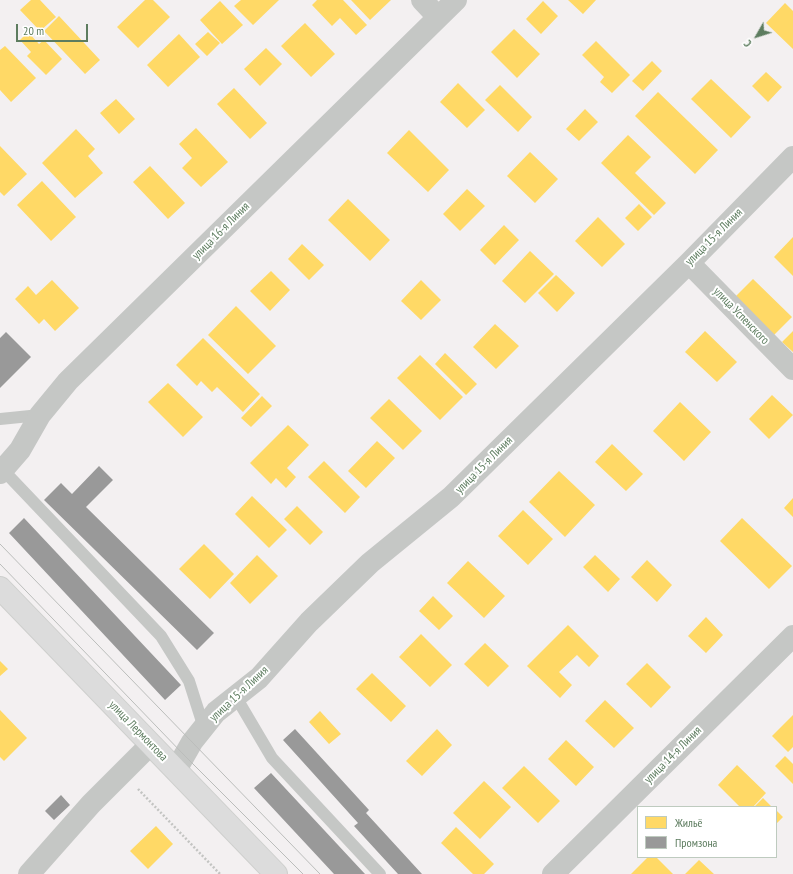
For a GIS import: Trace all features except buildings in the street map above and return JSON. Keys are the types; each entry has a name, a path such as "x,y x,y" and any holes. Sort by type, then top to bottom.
{"main road":[{"name":"улица Лермонтова","path":"0,588 276,874"}],"street":[{"path":"422,0 438,17"},
{"name":"улица 16-я Линия","path":"1,472 20,450 40,415 74,375 456,0"},
{"name":"улица 15-я Линия","path":"176,770 192,742 216,712 260,678 309,622 370,563 451,497 689,263 793,158"},
{"name":"улица Успенского","path":"689,263 793,369"},
{"name":"улица 14-я Линия","path":"553,874 793,636"},
{"path":"29,874 91,804 152,744"}],"lane":[{"path":"0,419 40,415"},
{"path":"1,472 161,636 189,681 204,728"},
{"path":"236,697 272,758 380,874"}],"path":[{"path":"123,773 220,874"}],"tram line":[{"path":"0,544 320,874"},
{"path":"0,564 184,755 303,874"}]}
